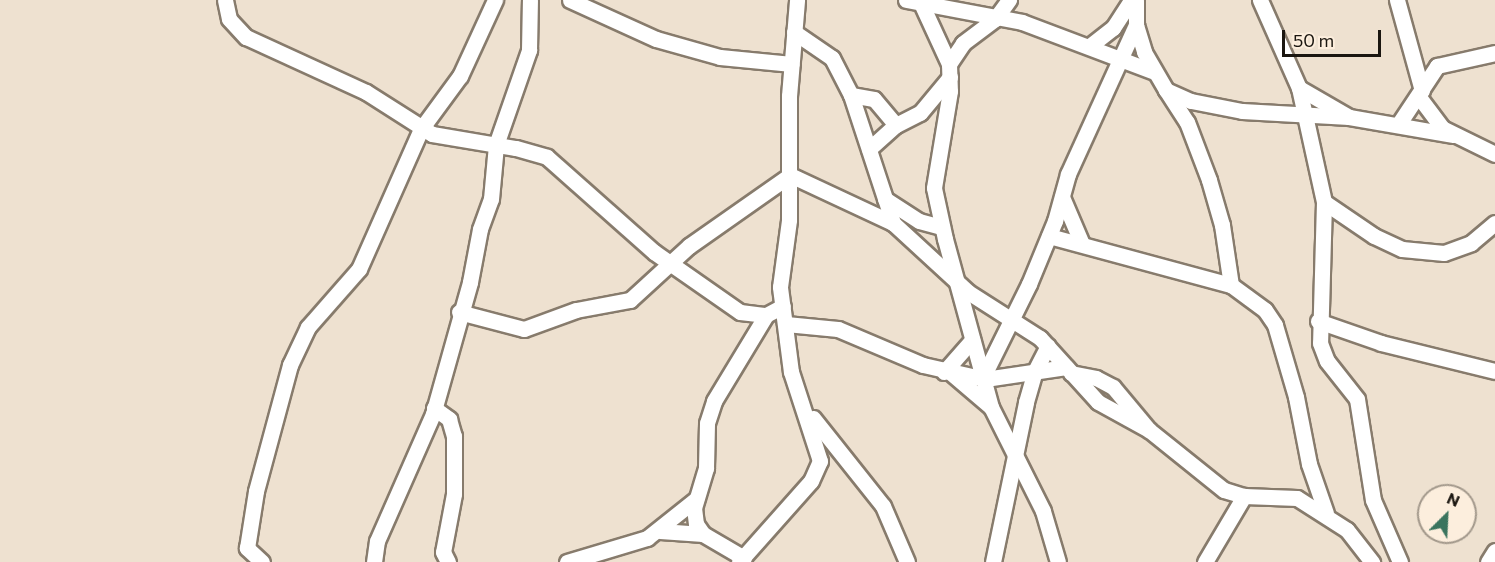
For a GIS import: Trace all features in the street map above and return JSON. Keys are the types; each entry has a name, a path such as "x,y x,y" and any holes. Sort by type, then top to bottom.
{"street":[{"path":"225,0 229,19 246,37 381,100 421,129 516,148 547,157 654,252 740,312 766,315"},
{"path":"262,562 247,548 256,490 290,365 308,327 359,269 421,129 460,76 495,0"},
{"path":"374,562 377,541 434,408 496,172 496,145 529,50 530,0"},
{"path":"570,0 656,39 720,57 792,64"},
{"path":"783,306 766,315 714,400 708,423 706,468 696,499 696,524 703,534 742,560 811,481 820,461 790,372 786,324 780,287 789,220 792,64 797,0"},
{"path":"869,149 896,125 920,113 949,70 963,43 995,19 1009,0"},
{"path":"1091,45 1113,28 1131,0"},
{"path":"1136,0 1136,25 1154,72 1187,122 1209,180 1222,225 1231,285"},
{"path":"1260,0 1299,88 1308,117 1324,202 1318,321 1327,361 1357,399 1373,500 1400,562"},
{"path":"1397,0 1421,94 1429,114 1453,135"},
{"path":"910,1 995,19 1022,22 1091,45 1154,72"},
{"path":"910,1 949,70 934,188 972,340 991,408 1043,511 1058,562"},
{"path":"984,377 1049,236 1062,197 1119,58 1136,25"},
{"path":"794,32 832,58 851,95 893,223"},
{"path":"1398,125 1421,94 1437,66 1495,53"},
{"path":"1299,88 1349,117"},
{"path":"1166,90 1191,101 1242,111 1308,117 1349,117 1453,135 1495,154"},
{"path":"851,95 874,99 896,125"},
{"path":"920,113 944,121"},
{"path":"504,121 516,148"},
{"path":"496,172 516,148"},
{"path":"790,175 893,223 959,282 1011,316 1048,346 1098,402 1149,430"},
{"path":"459,312 524,329 576,310 630,300 727,217 790,175"},
{"path":"1062,197 1082,244"},
{"path":"885,199 919,221 944,233"},
{"path":"1324,202 1374,236 1402,249 1444,253 1471,243 1495,223"},
{"path":"926,251 944,233"},
{"path":"1049,236 1231,285 1265,310 1275,326 1296,397 1309,464 1326,513"},
{"path":"1318,321 1381,343 1495,371"},
{"path":"786,324 859,335 947,373 991,408"},
{"path":"947,373 972,340"},
{"path":"993,562 1014,454 1035,371 1048,346"},
{"path":"947,373 984,377 1068,370 1096,378 1113,387 1149,430 1200,474 1224,490 1244,496 1297,498 1326,513 1347,530 1372,562"},
{"path":"803,406 883,506 907,562"},
{"path":"434,408 449,419 454,436 454,494 443,552 448,562"},
{"path":"1205,562 1244,496"},
{"path":"660,531 696,499"},
{"path":"567,562 660,531 703,534"},
{"path":"1488,562 1495,550"}]}
